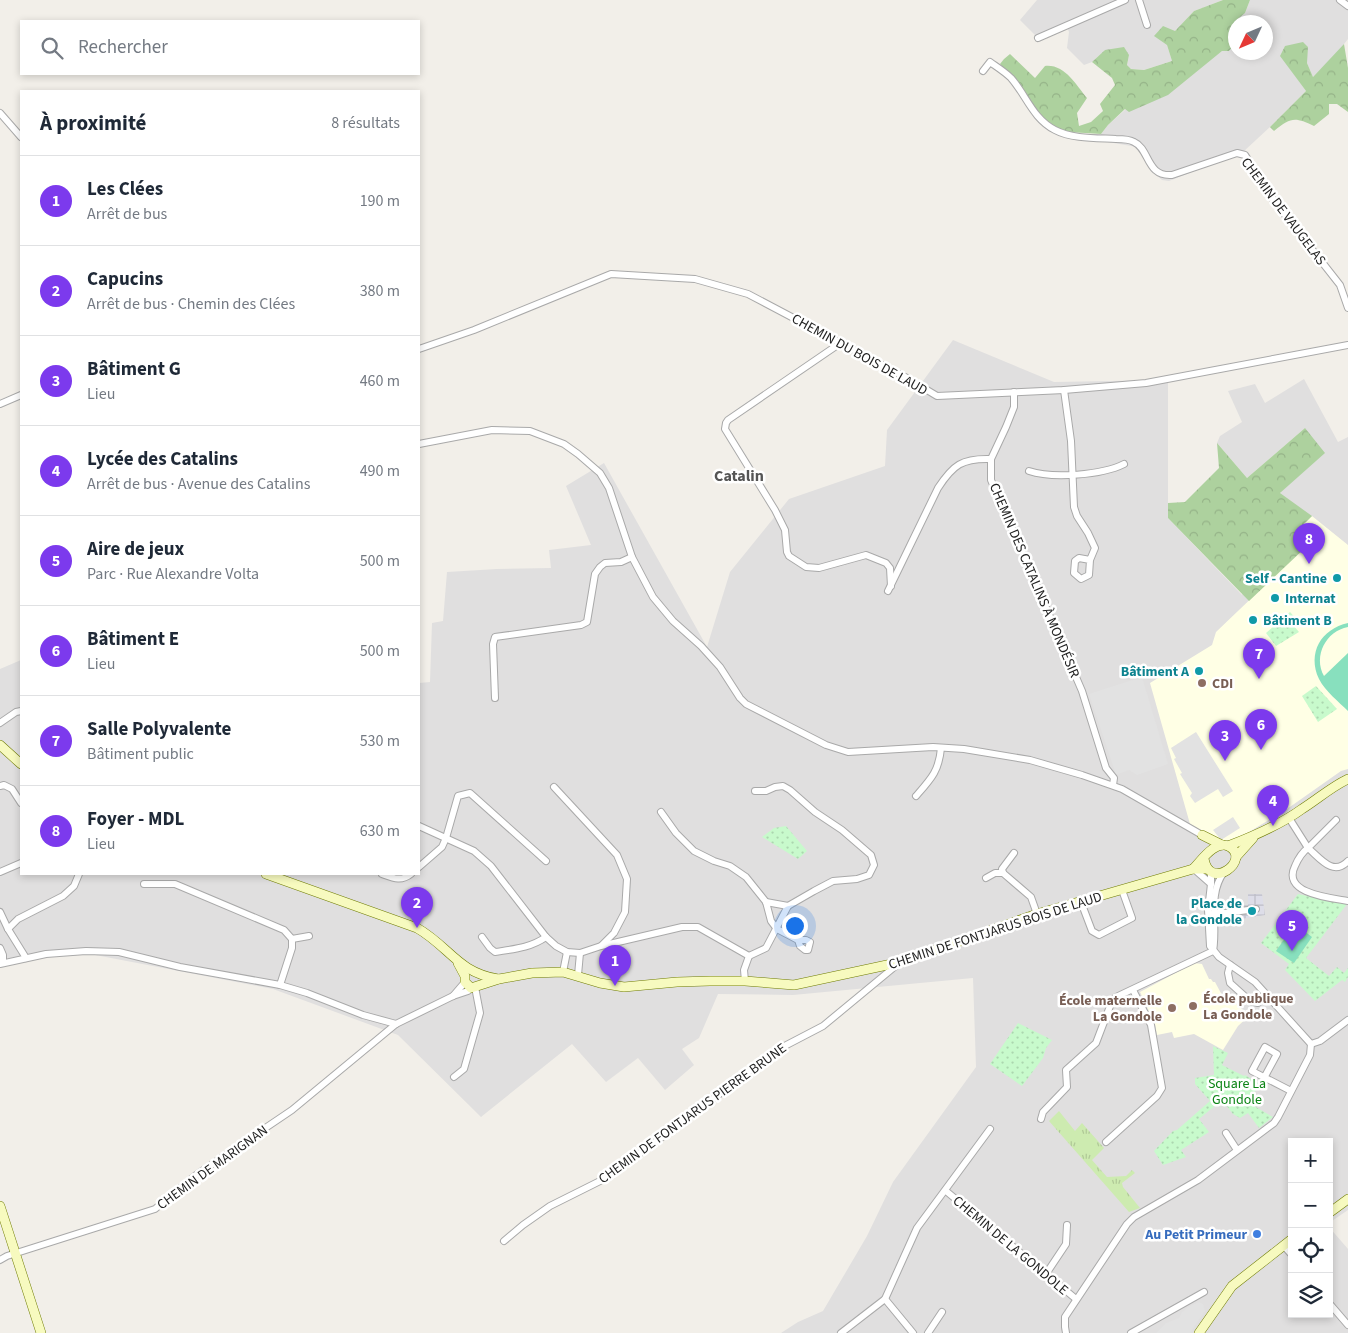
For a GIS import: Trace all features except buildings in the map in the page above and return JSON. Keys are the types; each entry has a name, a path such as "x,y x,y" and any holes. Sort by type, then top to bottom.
{"street":[{"path":"1038,38 1126,0"},
{"path":"1139,0 1147,25"},
{"path":"1340,0 1348,6"},
{"name":"CHEMIN DE VAUGELAS","path":"983,71 990,62 999,68 1012,79 1043,123 1057,132 1076,136 1137,142 1154,170 1164,176 1172,176 1237,153 1245,155 1274,201 1340,285 1348,308"},
{"path":"0,113 20,136"},
{"name":"CHEMIN DU BOIS DE LAUD","path":"420,349 474,330 611,274 695,279 748,294 842,342 937,396 1064,390 1146,383 1348,345"},
{"path":"842,342 726,423 725,429 775,510 785,530 789,556 806,567 820,568 866,555 886,563 890,568 889,588 938,488 946,476 956,465 969,460 991,459"},
{"path":"1064,390 1071,441 1071,475 1074,507 1094,548 1090,560"},
{"name":"CHEMIN DES CATALINS À MONDÉSIR","path":"1014,392 1014,407 991,459 991,480 1082,691 1106,768 1114,778 1113,785"},
{"path":"0,404 20,395"},
{"path":"420,444 492,430 530,431 564,444 600,473 609,488 632,557 654,597 673,621 701,646 720,667 740,698 754,709 826,745 848,752 933,747 964,749 1030,760 1113,785 1234,851 1236,858"},
{"path":"1029,471 1037,474 1071,475 1113,470 1124,464"},
{"path":"495,698 493,644 495,636 581,625 587,622 595,574 606,563 621,562 632,557"},
{"path":"0,723 20,711"},
{"path":"0,745 20,763"},
{"path":"916,796 935,774 940,762 941,748"},
{"path":"1101,782 1106,768"},
{"path":"1193,869 1206,856 1225,846 1255,836 1289,818 1336,784 1348,779"},
{"path":"0,786 4,785 12,789 20,802"},
{"path":"744,981 744,970 749,956 766,948 788,906 833,881 857,879 869,875 874,865 871,855 842,830 815,812 790,790 783,786 766,791 755,791"},
{"path":"554,787 618,855 627,879 625,912 614,933 601,946"},
{"path":"420,866 442,847 458,796 470,793 546,861"},
{"path":"661,812 684,843 694,851 714,861 730,866 746,877 766,902 772,921 777,929 798,940"},
{"path":"1289,818 1308,848 1325,863 1333,868 1340,868 1348,861"},
{"path":"1336,820 1301,853 1293,870 1294,881 1305,892 1348,901"},
{"path":"420,826 474,852 491,866 546,937 556,946 567,952 580,954 601,946 682,926 698,927 749,956"},
{"path":"1066,1333 1065,1317 1127,1224 1198,1180 1274,1123 1310,1055 1311,1044 1268,995 1255,982 1219,957 1208,942 1208,910 1211,884 1202,835"},
{"path":"1213,951 1214,913 1218,885 1224,872 1233,866 1236,858 1255,836"},
{"path":"1003,873 1004,865 1014,853"},
{"path":"0,872 20,863"},
{"path":"1193,869 1224,872"},
{"path":"1193,869 1211,884"},
{"name":"CHEMIN DE FONTJARUS BOIS DE LAUD","path":"472,981 499,979 532,973 563,972 624,988 677,982 744,981 794,985 901,962 1037,914 1193,869"},
{"path":"986,878 995,873 1003,873 1031,897 1037,914"},
{"path":"8,929 18,919 63,896 74,886 79,875"},
{"path":"269,875 417,928 440,944 458,963 472,981 480,1013 464,1069 454,1077"},
{"path":"385,875 396,879 406,878 410,875"},
{"path":"144,884 175,884 284,930 292,939 292,948 280,985"},
{"path":"1081,902 1092,931 1099,935 1132,918 1122,890"},
{"path":"766,902 788,906"},
{"path":"1214,913 1256,909"},
{"path":"0,912 26,958"},
{"path":"292,939 309,936"},
{"path":"482,937 495,952 526,947 536,944 546,937"},
{"path":"0,948 3,955 2,963 46,954 86,951 119,952 180,967 280,985 364,1015 396,1024 453,996 472,981"},
{"path":"1041,1119 1043,1112 1067,1087 1066,1070 1096,1043 1112,1001 1116,997 1213,951"},
{"path":"563,972 567,952"},
{"path":"578,975 580,954"},
{"name":"CHEMIN DE FONTJARUS PIERRE BRUNE","path":"504,1241 550,1206 600,1181 617,1170 700,1110 775,1051 822,1026 901,962"},
{"path":"1230,964 1228,973 1230,983 1250,1001 1258,1003 1268,995"},
{"path":"1106,1142 1157,1096 1162,1088 1152,1026 1133,990"},
{"path":"1311,1044 1320,1041 1348,1020"},
{"name":"CHEMIN DE MARIGNAN","path":"0,1260 155,1209 196,1175 292,1110 396,1024"},
{"path":"1264,1078 1277,1054 1265,1047 1252,1071 1264,1078 1291,1092"},
{"path":"841,1333 885,1299 926,1214 946,1191 990,1129"},
{"path":"1226,1133 1237,1150"},
{"name":"CHEMIN DE LA GONDOLE","path":"946,1191 1076,1299"},
{"path":"1333,1209 1348,1199"},
{"path":"0,1206 41,1333"},
{"path":"1046,1274 1066,1244 1067,1225"},
{"path":"1198,1333 1232,1286 1288,1242"},
{"path":"1283,1245 1288,1251"},
{"path":"1131,1333 1204,1292"},
{"path":"885,1299 913,1333"},
{"path":"1333,1308 1348,1325"},
{"path":"928,1333 942,1312"}],"shaded area":[{"path":"1037,0 1223,0 1194,11 1175,31 1167,45 1172,61 1144,70 1131,69 1127,65 1129,55 1105,50 1092,62 1084,65 1067,48 1069,32 1067,27 1037,41 1035,35 1020,20"},
{"path":"1250,0 1348,0 1348,39 1313,77 1307,63 1281,56 1306,91 1243,152 1169,181 1162,180 1153,172 1137,147 1102,141 1101,134 1126,109 1222,51 1228,51 1228,60 1273,60 1273,15 1242,15"},
{"path":"953,340 1054,382 1168,380 1168,518 1242,595 1305,428 1247,478 1217,443 1220,436 1242,422 1228,391 1255,384 1265,403 1304,379 1338,442 1348,437 1348,1210 1333,1220 1333,1138 1288,1138 1288,1318 1333,1318 1333,1232 1348,1249 1348,1333 781,1333 798,1322 823,1311 867,1236 893,1182 976,1067 973,978 793,995 718,994 699,1038 682,1049 694,1065 665,1090 638,1058 606,1082 572,1044 481,1117 398,1035 273,989 85,953 27,955 0,960 0,669 20,660 20,875 420,875 420,683 430,682 432,623 443,621 447,572 551,568 549,550 591,545 566,486 604,463 707,647 730,572 789,499 885,466 887,430"},
{"path":"1312,516 1348,545 1348,769 1341,771 1287,809 1236,840 1220,841 1190,824 1150,683 1212,645 1216,632 1305,547 1294,533"},
{"path":"1142,677 1168,764 1137,775 1129,770 1116,775 1089,694"},
{"path":"1196,732 1233,791 1223,797 1218,789 1195,803 1190,796 1192,793 1180,774 1182,773 1174,759 1176,758 1171,748"},
{"path":"1233,817 1240,828 1221,840 1213,830"},
{"name":"Place de la Gondole","path":"1248,894 1262,894 1265,915 1241,919 1239,906 1248,905"},
{"name":"École publique La Gondole","path":"1194,963 1202,964 1209,979 1215,982 1223,997 1228,996 1249,1016 1238,1026 1223,1050 1194,1034 1174,1038 1172,1032 1157,1035 1155,1024 1140,992"},
{"path":"1199,1302 1203,1304 1205,1311 1190,1333 1156,1333 1166,1323 1179,1318 1188,1307"}],"green space":[{"path":"1223,0 1250,0 1243,15 1228,15 1228,51 1222,51 1168,95 1129,112 1125,109 1101,134 1069,132 1053,127 1044,120 1017,83 1000,64 1010,54 1035,78 1045,66 1052,66 1064,72 1087,98 1077,113 1079,126 1091,122 1103,111 1100,104 1115,85 1112,78 1092,62 1105,50 1124,47 1129,55 1127,65 1131,69 1144,70 1172,61 1167,45 1154,36 1163,26 1175,31 1194,11"},
{"path":"1303,42 1308,47 1307,63 1313,77 1344,44 1348,68 1348,112 1337,104 1329,104 1329,114 1314,126 1302,121 1293,120 1274,131 1270,127 1306,91 1280,56 1285,46"},
{"path":"1305,428 1325,453 1280,493 1312,516 1295,533 1306,547 1249,601 1168,518 1168,503 1185,502 1219,468 1217,443 1247,478"},
{"path":"1290,612 1298,621 1293,625 1299,632 1276,646 1266,633"},
{"path":"1348,623 1348,627 1340,629 1328,639 1321,653 1320,660 1324,676 1348,653 1348,711 1328,692 1319,679 1315,660 1316,651 1324,636 1339,626"},
{"path":"1316,686 1337,709 1318,722 1302,696"},
{"path":"786,826 807,851 798,859 762,837 774,828"},
{"path":"1298,894 1347,904 1306,958 1329,976 1337,967 1344,973 1348,968 1348,977 1345,982 1342,980 1315,1001 1285,970 1289,964 1261,943"},
{"path":"1295,924 1312,937 1294,963 1276,951"},
{"path":"1018,1023 1052,1040 1046,1048 1043,1058 1022,1086 990,1064"},
{"name":"Square La Gondole","path":"1213,1046 1228,1053 1222,1065 1245,1075 1259,1084 1249,1103 1273,1117 1259,1128 1248,1113 1240,1118 1233,1114 1222,1100 1199,1119 1209,1132 1181,1150 1186,1157 1163,1165 1154,1151 1173,1131 1177,1130 1210,1101 1195,1084 1195,1078 1214,1075"},
{"path":"1059,1111 1075,1131 1082,1123 1104,1148 1092,1160 1107,1177 1126,1176 1132,1170 1135,1173 1122,1183 1123,1187 1140,1208 1129,1212 1049,1121"}],"place":[{"name":"Foyer - MDL","path":"1309,564"},
{"name":"Self - Cantine","path":"1337,578"},
{"name":"Internat","path":"1275,598"},
{"name":"Bâtiment B","path":"1253,620"},
{"name":"Bâtiment A","path":"1199,671"},
{"name":"Salle Polyvalente","path":"1259,679"},
{"name":"CDI","path":"1202,683"},
{"name":"Bâtiment E","path":"1261,750"},
{"name":"Bâtiment G","path":"1225,761"},
{"name":"Lycée des Catalins","path":"1273,826"},
{"name":"Place de la Gondole","path":"1252,911"},
{"name":"Capucins","path":"417,928"},
{"name":"Aire de jeux","path":"1292,951"},
{"name":"Les Clées","path":"615,986"},
{"name":"École publique La Gondole","path":"1193,1006"},
{"name":"École maternelle La Gondole","path":"1172,1008"},
{"name":"Au Petit Primeur","path":"1257,1234"}],"district":[{"name":"Catalin","path":"739,475"}]}
